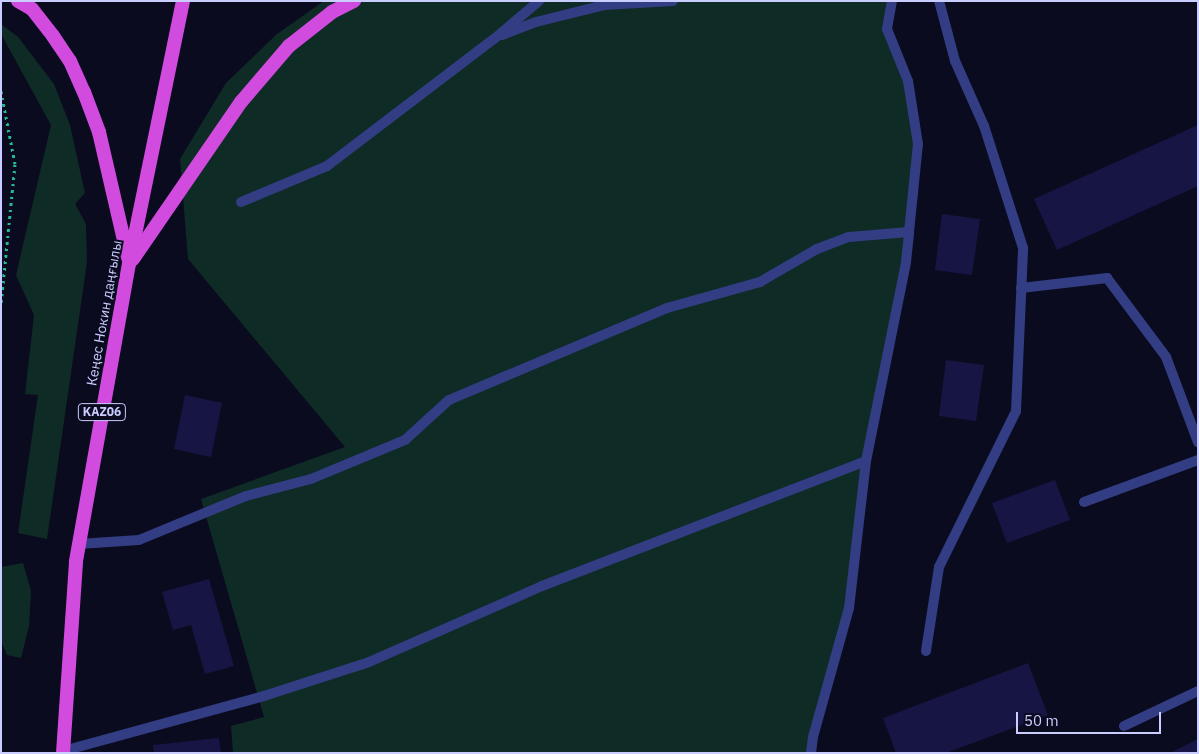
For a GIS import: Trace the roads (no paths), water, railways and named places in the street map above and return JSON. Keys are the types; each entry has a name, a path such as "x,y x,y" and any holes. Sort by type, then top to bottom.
{"highway":[{"path":"18,1 32,9 53,36 70,61 84,92 100,132 129,264"},
{"name":"Кеңес Нокин даңғылы","path":"62,752 79,544 129,264 183,1"},
{"path":"129,264 241,102 290,46 332,12 354,1"}],"lane":[{"path":"241,202 327,166 494,39 539,1"},
{"path":"494,39 536,22 604,6 673,1"},
{"path":"811,753 813,737 849,608 866,462 906,262 918,144 908,81 887,29 892,1"},
{"path":"926,651 939,567 1016,412 1023,248 984,126 955,61 939,1"},
{"path":"79,544 139,540 246,496 311,479 405,440 449,400 667,308 760,282 818,249 849,237 909,232"},
{"path":"1021,288 1107,278 1166,357 1198,442"},
{"path":"1084,502 1198,460"},
{"path":"62,752 264,696 369,662 542,586 866,462"},
{"path":"1124,726 1198,691"}]}
